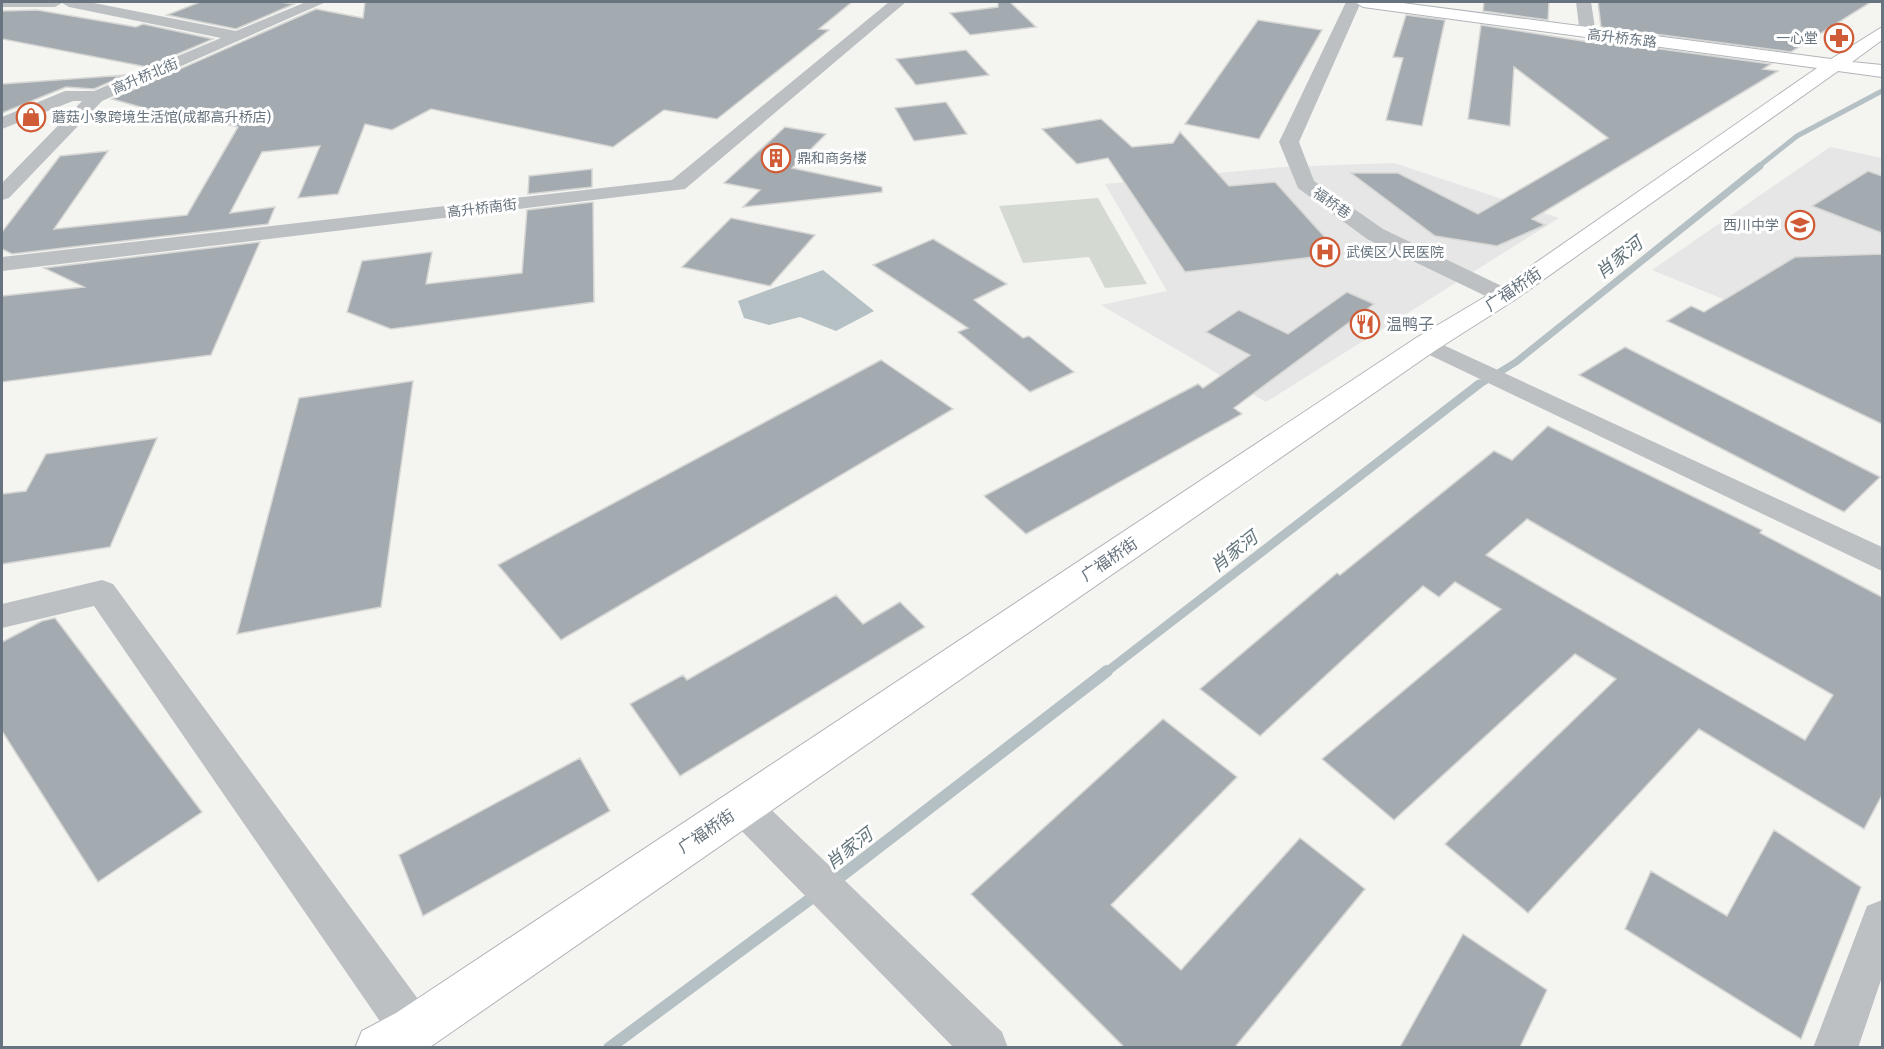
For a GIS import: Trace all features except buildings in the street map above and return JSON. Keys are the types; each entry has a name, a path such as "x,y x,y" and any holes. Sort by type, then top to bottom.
{"main road":[{"name":"高升桥东路","path":"1363,2 1588,34 1882,71"},
{"name":"广福桥街","path":"379,1047 413,1030 1426,344 1504,296 1882,32"}],"street":[{"path":"2,2 55,2"},
{"path":"69,2 237,36"},
{"name":"高升桥北街","path":"2,194 96,97 318,2"},
{"name":"高升桥南街","path":"2,264 678,185 898,2"},
{"name":"福桥巷","path":"1353,2 1289,142 1305,184 1375,234 1504,296"},
{"path":"1583,2 1588,34"},
{"path":"2,123 71,95 96,97"},
{"path":"1426,344 1882,560"},
{"path":"2,616 102,592 413,1030"},
{"path":"742,806 986,1047"},
{"path":"1835,1047 1882,920"}],"shaded area":[{"name":"西川中学","path":"1830,147 1882,158 1882,364 1652,270"},
{"name":"武侯区人民医院","path":"1394,163 1559,218 1266,402 1101,305 1167,291 1105,184 1283,167"},
{"path":"1098,198 1147,284 1105,288 1089,257 1023,263 999,206"},
{"path":"823,270 874,311 836,331 800,317 769,325 744,318 738,301"}],"waterway":[{"name":"肖家河","path":"1758,167 1797,136 1882,91"},
{"name":"肖家河","path":"1477,386 1516,362 1760,166"},
{"name":"肖家河","path":"1105,673 1479,384"},
{"name":"肖家河","path":"831,884 1107,671"},
{"name":"肖家河","path":"609,1048 817,894"}],"place":[{"name":"一心堂","path":"1839,38"},
{"name":"蘑菇小象跨境生活馆(成都高升桥店)","path":"31,117"},
{"name":"鼎和商务楼","path":"776,158"},
{"name":"西川中学","path":"1800,225"},
{"name":"武侯区人民医院","path":"1325,252"},
{"name":"温鸭子","path":"1365,324"}]}
